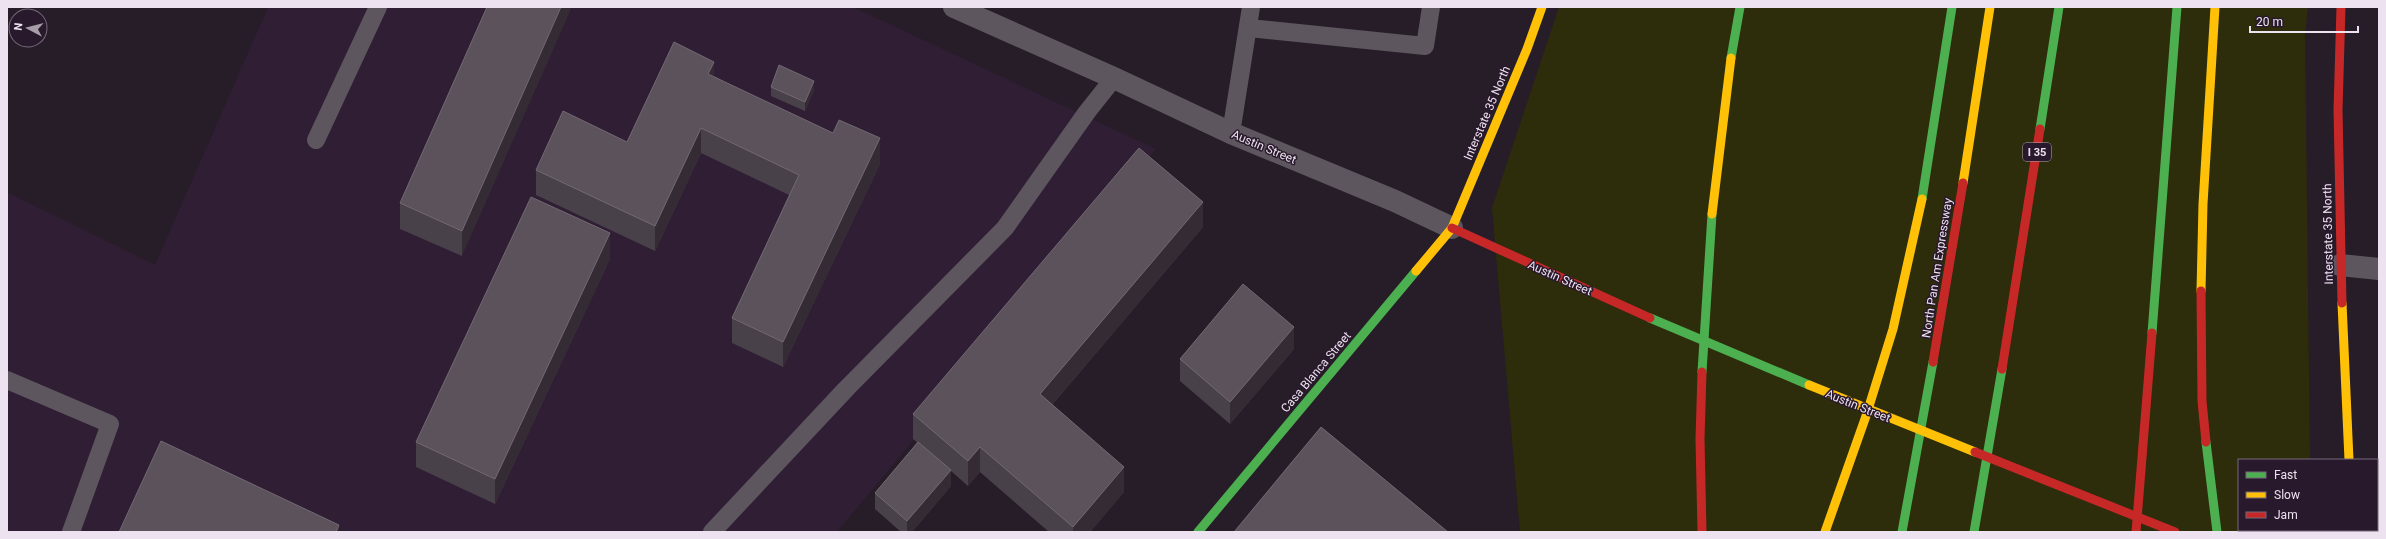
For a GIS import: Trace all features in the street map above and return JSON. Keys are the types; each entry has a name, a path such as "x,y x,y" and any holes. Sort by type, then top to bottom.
{"main road":[{"name":"Interstate 35 North","path":"1452,228 1527,49 1542,7"},
{"path":"1702,532 1700,409 1707,284 1716,180 1740,7"},
{"path":"1825,532 1863,423 1900,300 1932,146 1952,7"},
{"name":"North Pan Am Expressway","path":"1902,532 1946,290 1990,7"},
{"name":"I 35","path":"1974,532 2015,296 2059,7"},
{"path":"2136,532 2177,7"},
{"path":"2215,7 2199,303 2200,393 2210,493 2217,532"},
{"name":"Interstate 35 North","path":"2341,7 2338,110 2340,264 2349,459"},
{"name":"Austin Street","path":"1452,228 1554,277 1837,398 2174,532"},
{"name":"Casa Blanca Street","path":"1198,532 1452,228"}],"street":[{"name":"Austin Street","path":"954,7 1114,78 1231,133 1395,201 1452,228"},
{"path":"2340,264 2379,269"}],"lane":[{"path":"316,140 378,7"},
{"path":"1231,133 1249,28 1251,7"},
{"path":"1249,28 1425,46 1431,7"},
{"path":"712,532 846,389 1005,228 1087,112 1114,78"},
{"path":"7,380 110,424 71,532"}],"shaded area":[{"path":"268,7 853,7 1156,149 837,532 7,532 7,192 155,265"},
{"path":"1559,7 2308,7 2305,35 2310,459 2238,459 2238,531 2312,532 1520,532 1492,208"}],"building":[{"path":"487,7 561,7 462,231 400,203"},
{"path":"674,42 714,62 708,74 833,133 839,120 880,138 783,342 732,318 799,175 701,128 655,226 536,170 563,111 627,142"},
{"path":"779,65 814,81 805,102 771,87"},
{"path":"1139,148 1203,202 1040,394 1124,467 1073,527 980,447 968,461 913,414"},
{"path":"531,197 610,233 495,479 416,442"},
{"path":"1243,284 1294,327 1230,402 1180,359"},
{"path":"1321,427 1448,532 1234,532"},
{"path":"161,441 339,525 336,532 119,532"},
{"path":"918,442 951,470 907,521 875,493"}],"traffic: fast":[{"path":"1731,58 1740,7"},
{"path":"1922,199 1952,7"},
{"path":"2040,129 2059,7"},
{"path":"2152,333 2177,7"},
{"path":"1702,372 1712,214"},
{"path":"1198,532 1416,271"},
{"path":"1650,318 1809,385"},
{"path":"1902,532 1933,362"},
{"path":"1974,532 2002,369"},
{"path":"2206,442 2217,532"}],"traffic: slow":[{"path":"1416,271 1452,228 1527,49 1542,7"},
{"path":"1963,183 1990,7"},
{"path":"2201,291 2203,204 2215,7"},
{"path":"1712,214 1731,58"},
{"path":"1825,532 1866,416 1893,329 1922,199"},
{"path":"2342,303 2349,459"},
{"path":"1809,385 1975,452"}],"traffic: jam":[{"path":"2341,7 2338,110 2342,303"},
{"path":"2002,369 2040,129"},
{"path":"1933,362 1963,183"},
{"path":"1452,228 1650,318"},
{"path":"2201,291 2202,401 2206,442"},
{"path":"2136,532 2152,333"},
{"path":"1702,372 1700,439 1702,532"},
{"path":"1975,452 2175,532"}]}
